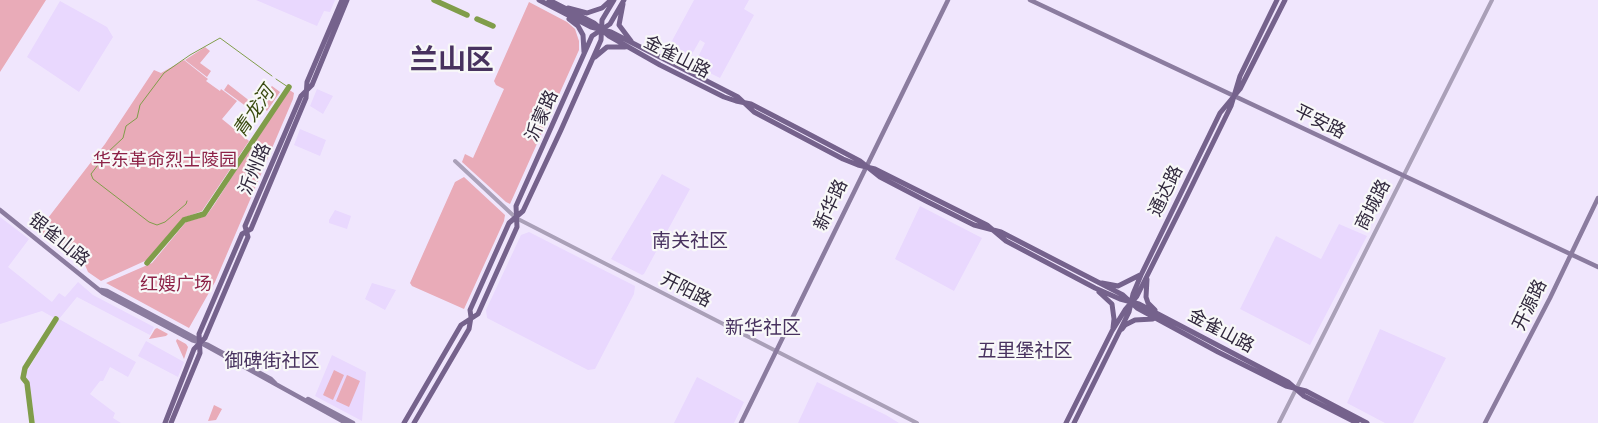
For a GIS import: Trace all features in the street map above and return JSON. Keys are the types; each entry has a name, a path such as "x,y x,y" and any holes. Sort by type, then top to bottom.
{"main road":[{"name":"沂州路","path":"306,90 307,82 342,0"},
{"name":"沂州路","path":"165,423 194,349 205,338 248,237 245,226 301,96 312,85 347,0"},
{"name":"金雀山路","path":"539,0 560,8"},
{"name":"金雀山路","path":"549,0 591,27 611,32 738,97 743,102"},
{"path":"560,8 587,13 602,8 612,0"},
{"name":"沂蒙路","path":"414,423 469,329 470,310 509,223 523,211 601,40 602,20 612,0"},
{"path":"624,0 619,25 633,43"},
{"name":"沂蒙路","path":"404,423 461,325 478,314 517,227 516,206 592,36 610,24 624,0"},
{"name":"新华路","path":"740,423 948,0"},
{"name":"平安路","path":"1030,0 1598,267"},
{"name":"通达路","path":"1066,423 1112,330 1137,296 1148,275 1228,112 1240,76 1277,0"},
{"name":"通达路","path":"1074,423 1129,312 1141,275 1220,113 1240,89 1285,0"},
{"path":"560,8 578,26 583,35 584,55"},
{"name":"金雀山路","path":"601,30 627,47 724,97 751,104 804,131 860,161 880,178 934,206 974,225 1001,232 1096,281 1122,295 1154,318 1261,374 1286,386 1306,391 1367,423"},
{"path":"591,60 602,49 607,47 627,47"},
{"name":"开源路","path":"1485,423 1550,298 1598,198"},
{"name":"银雀山路","path":"0,210 101,290 107,291 194,336 206,348 269,382 275,383 346,423"},
{"name":"金雀山路","path":"991,230 1006,242 1095,288 1131,303 1139,304 1288,382 1304,396 1357,423"},
{"path":"1096,281 1118,286 1141,275"},
{"path":"1148,275 1146,292 1148,303 1161,316"},
{"path":"1095,288 1112,304 1114,318 1112,330"},
{"path":"1118,335 1125,325 1135,320 1154,318"},
{"name":"沂州路","path":"171,423 200,352 201,342"},
{"name":"银雀山路","path":"295,394 353,423"}],"street":[{"name":"商城路","path":"1279,423 1492,0"},
{"name":"开阳路","path":"455,161 516,218 918,423"}],"shaded area":[{"path":"256,0 335,0 330,12 324,11 317,26"},
{"path":"694,0 749,0 744,9 754,15 720,78 694,65 705,43 700,40 687,63 666,52"},
{"path":"60,1 107,27 113,37 79,92 27,57"},
{"path":"317,89 333,96 323,114 310,106"},
{"path":"300,129 326,140 320,156 294,145"},
{"path":"662,174 690,189 642,275 611,259"},
{"path":"920,206 982,238 954,291 895,259"},
{"path":"335,210 351,216 347,229 329,223"},
{"path":"0,217 29,239 8,267 52,302 59,293 65,297 78,282 93,295 154,327 150,335 77,297 59,319 136,362 128,377 110,367 103,381 100,381 90,394 115,413 113,418 121,423 35,423 26,373 58,320 42,311 0,324"},
{"path":"1339,224 1367,236 1310,345 1240,309 1276,236 1321,259"},
{"path":"529,232 635,286 634,294 595,369 588,370 487,318 486,310 521,235"},
{"path":"372,283 396,290 385,310 365,299"},
{"path":"1380,329 1446,358 1413,423 1385,423 1347,403"},
{"path":"146,341 184,362 178,377 138,356"},
{"path":"332,355 366,372 362,421 315,396"},
{"path":"697,377 744,402 734,423 674,423"},
{"path":"817,382 886,415 899,423 798,423"}],"green space":[{"path":"0,0 46,0 0,72"},
{"path":"529,2 567,22 575,29 579,41 579,50 510,204 462,162 465,154 473,158 504,89 496,85 494,81"},
{"path":"205,47 210,51 200,63 211,71 207,77 185,60"},
{"name":"华东革命烈士陵园","path":"184,60 208,79 206,81 237,101 222,119 249,141 202,211 183,218 147,260 101,281 88,272 85,265 75,257 67,254 38,231 105,144 154,70 161,73"},
{"path":"228,84 251,102 247,107 224,90"},
{"path":"272,86 280,92 267,111 261,106 272,91 269,89"},
{"name":"红嫂广场","path":"288,89 294,93 293,99 215,282 189,328 106,283 152,263 186,222 206,216"},
{"path":"464,177 505,215 464,309 412,286 410,283 455,182"},
{"path":"157,328 168,334 149,339 155,329"},
{"path":"177,339 188,347 184,359 176,341"},
{"path":"334,370 344,375 333,400 323,395"},
{"path":"347,375 360,381 349,407 336,401"},
{"path":"214,405 222,409 216,420 208,421"}],"waterway":[{"name":"青龙河","path":"434,0 467,15"},
{"name":"青龙河","path":"477,19 493,26"},
{"path":"187,201 165,222 157,225 149,222 93,179 91,174 108,152 123,138 126,126 137,118 140,105 164,73 220,38 272,76"},
{"path":"276,79 288,87"},
{"name":"青龙河","path":"147,263 184,220 204,214 289,87"},
{"name":"青龙河","path":"32,423 27,383 23,378 25,368 56,319"}],"district":[{"name":"兰山区","path":"452,61"},
{"name":"南关社区","path":"690,241"},
{"name":"新华社区","path":"763,328"},
{"name":"五里堡社区","path":"1025,351"},
{"name":"御碑街社区","path":"272,361"}]}
